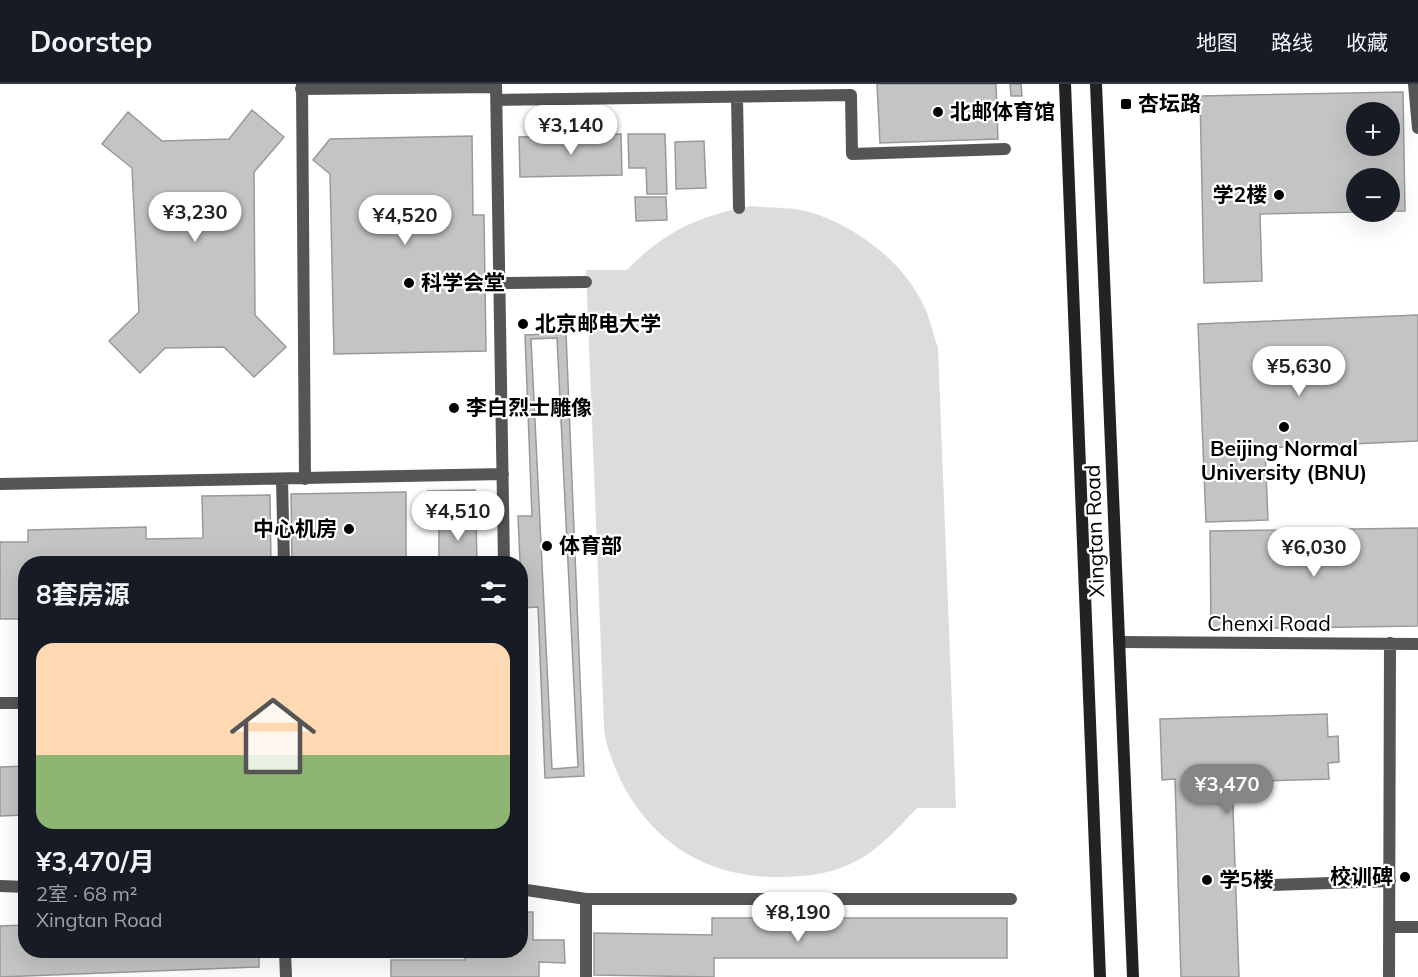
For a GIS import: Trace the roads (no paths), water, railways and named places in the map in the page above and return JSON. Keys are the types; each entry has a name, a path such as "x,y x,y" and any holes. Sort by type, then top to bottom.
{"street":[{"name":"Xingtan Road","path":"1065,84 1100,977"},
{"name":"Xingtan Road","path":"1096,84 1133,977"}],"lane":[{"path":"1414,84 1418,128"},
{"path":"305,479 302,86 496,85 504,556"},
{"path":"497,100 851,95 852,154 1005,150"},
{"path":"737,97 739,208"},
{"path":"500,283 586,282"},
{"path":"0,484 503,474"},
{"path":"282,480 285,556"},
{"name":"Chenxi Road","path":"1119,642 1418,644"},
{"path":"1389,977 1390,644"},
{"path":"0,703 18,703"},
{"path":"1272,885 1390,881"},
{"path":"0,886 18,886"},
{"path":"528,890 586,899 1011,899"},
{"path":"586,899 586,977"},
{"path":"1389,927 1418,927"},
{"path":"285,958 286,977"}],"place":[{"name":"杏坛路","path":"1126,104"},
{"name":"北邮体育馆","path":"938,112"},
{"name":"学2楼","path":"1279,195"},
{"name":"科学会堂","path":"409,283"},
{"name":"北京邮电大学","path":"523,324"},
{"name":"李白烈士雕像","path":"454,408"},
{"name":"Beijing Normal University (BNU)","path":"1284,427"},
{"name":"中心机房","path":"349,529"},
{"name":"体育部","path":"547,546"},
{"name":"校训碑","path":"1405,877"},
{"name":"学5楼","path":"1207,880"}]}
